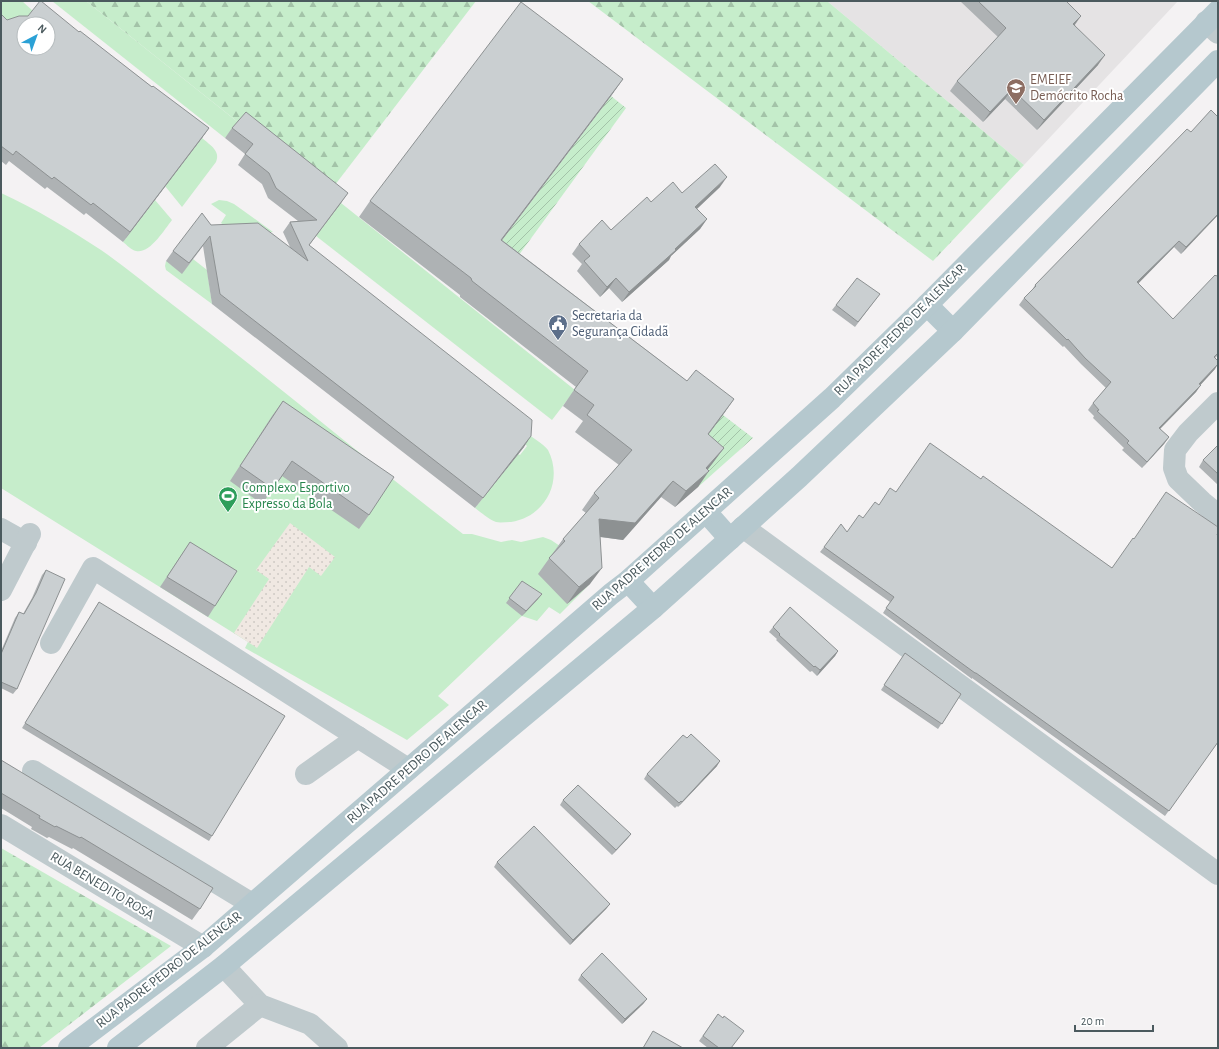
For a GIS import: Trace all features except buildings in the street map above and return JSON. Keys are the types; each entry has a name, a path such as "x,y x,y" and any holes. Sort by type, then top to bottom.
{"main road":[{"name":"RUA PADRE PEDRO DE ALENCAR","path":"69,1048 203,947 706,512 832,398 1214,22"},
{"path":"118,1048 224,966 653,608 737,533 799,477 953,331 1218,61"},
{"path":"927,305 953,331"},
{"path":"706,512 737,533"},
{"path":"628,581 653,608"}],"street":[{"path":"1218,403 1188,433 1175,450 1174,468 1178,479 1218,515"},
{"path":"1,529 28,539 8,560 2,586"},
{"path":"737,533 1218,874"},
{"path":"51,643 93,568 408,770"},
{"path":"306,774 358,737"},
{"path":"33,771 252,904"},
{"name":"RUA BENEDITO ROSA","path":"1,825 203,947"},
{"path":"224,966 260,1004 310,1024 336,1048"},
{"path":"207,1048 260,1004"}],"shaded area":[{"name":"EMEIEF Demócrito Rocha","path":"827,1 1178,1 1024,165"}],"green space":[{"path":"1,1 22,1 33,11 29,16 16,16 16,28 1,30"},
{"path":"52,1 86,1 239,123 225,138"},
{"path":"86,1 476,1 328,194"},
{"path":"588,1 827,1 1024,165 933,261"},
{"path":"611,96 626,108 516,259 490,256"},
{"path":"202,138 216,151 216,162 182,207 165,186"},
{"name":"Complexo Esportivo Expresso da Bola","path":"1,193 65,227 119,263 246,361 463,534 472,534 501,542 512,540 521,542 543,537 551,540 560,546 539,573 567,603 590,584 560,614 549,607 537,621 522,616 438,696 449,705 407,740 245,648 248,642 1,488"},
{"path":"155,200 172,220 161,235 146,249 136,251 131,249 123,242"},
{"path":"219,200 234,204 273,232 235,234 221,223 226,215 211,204"},
{"path":"341,203 575,390 552,420 316,236"},
{"path":"193,259 207,270 212,304 166,270 166,261 182,273"},
{"path":"723,415 753,438 698,487 668,420"},
{"path":"524,431 548,450 554,474 552,485 548,496 542,505 533,513 523,519 511,522 496,522 475,508 518,454 520,455 527,446 524,443"},
{"path":"1,848 171,946 39,1048 1,1048"}],"sand":[{"path":"290,523 335,557 321,576 309,567 257,648 234,633 269,579 256,570"}],"place":[{"name":"EMEIEF Demócrito Rocha","path":"1016,105"},
{"name":"Secretaria da Segurança Cidadã","path":"558,341"},
{"name":"Complexo Esportivo Expresso da Bola","path":"228,513"}]}
